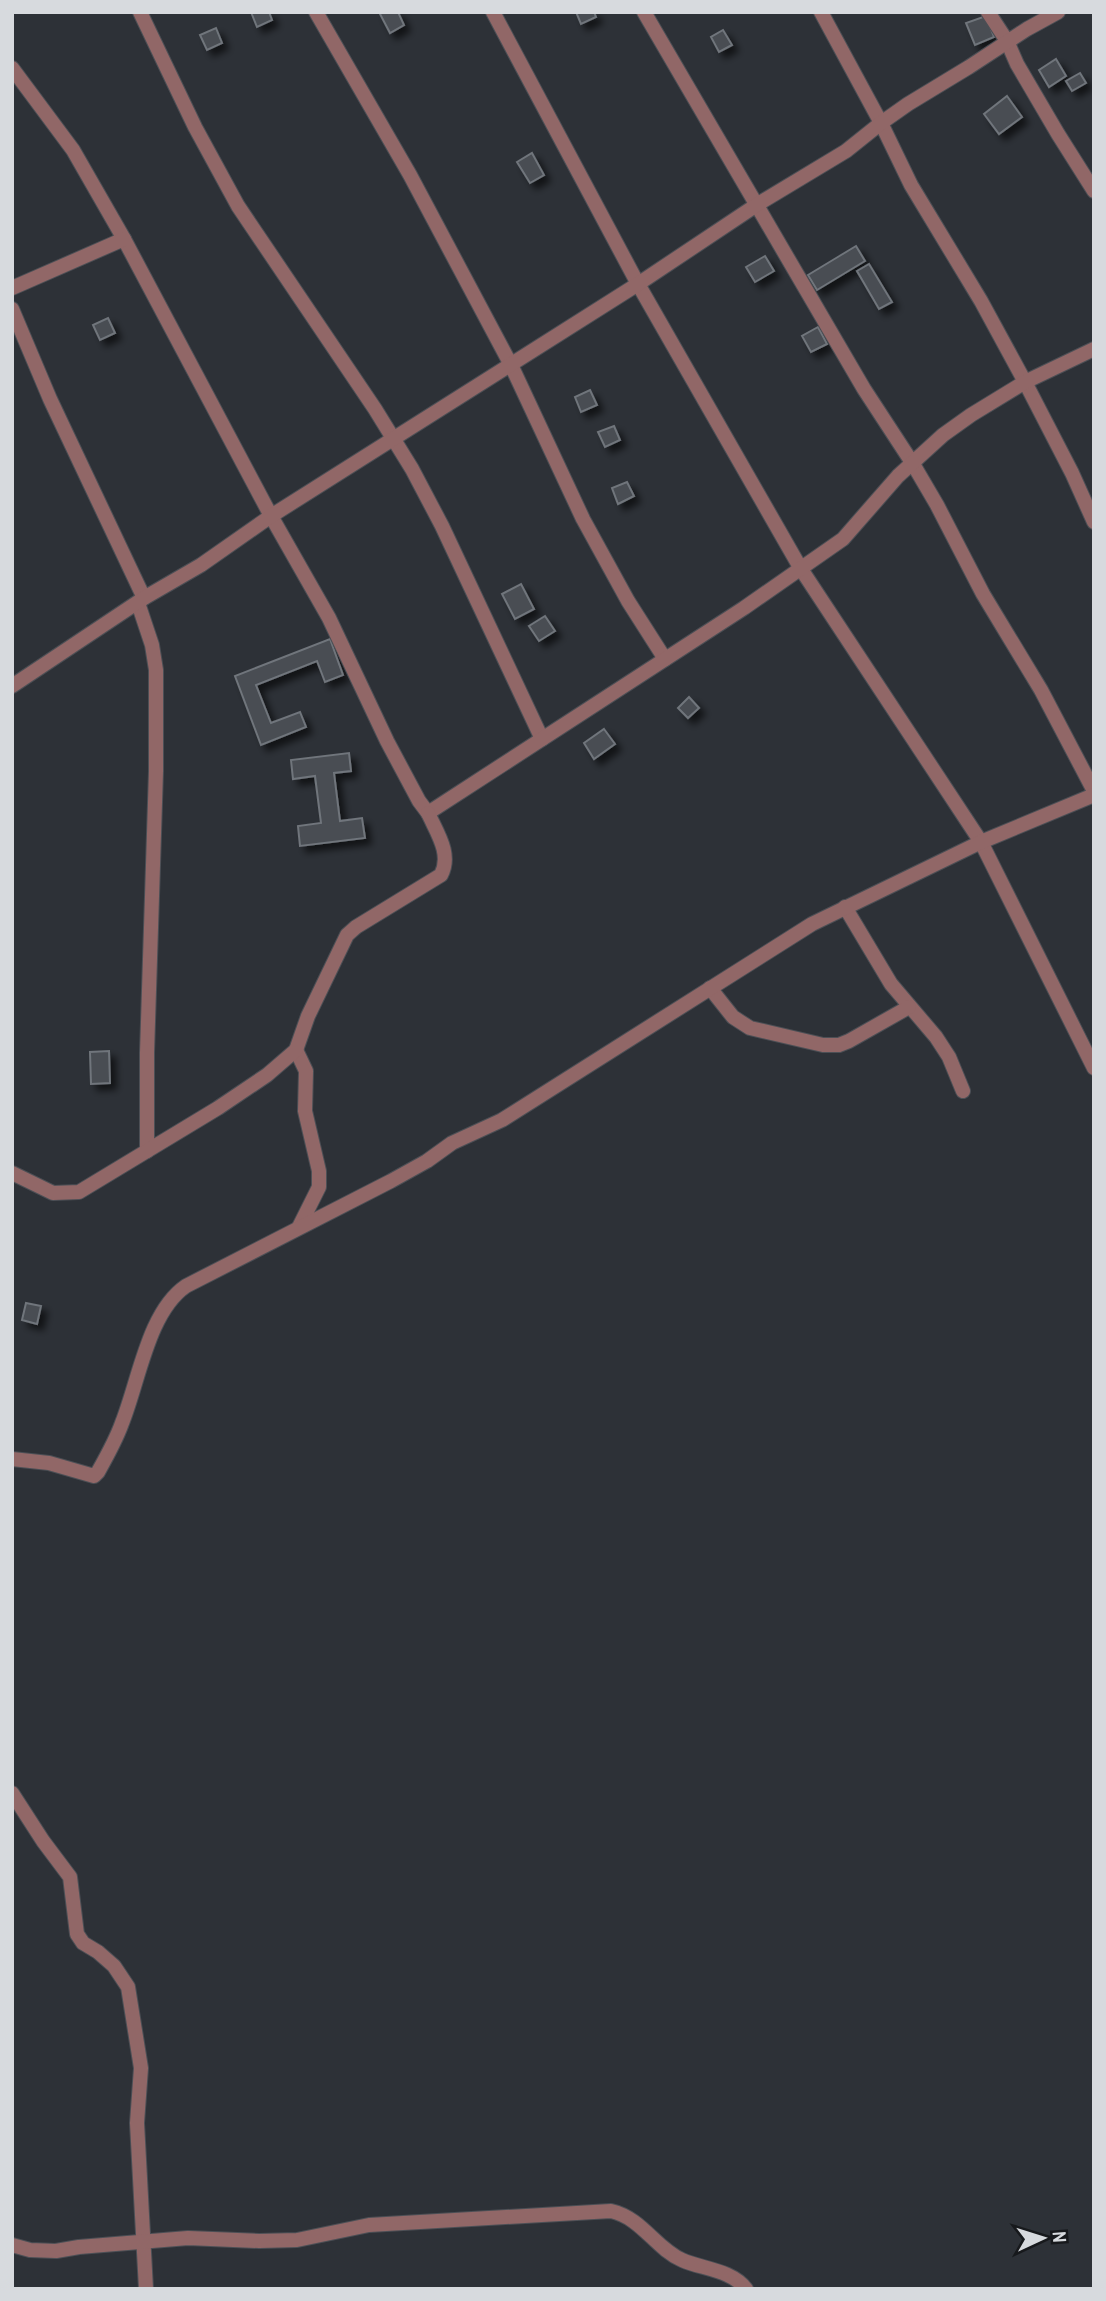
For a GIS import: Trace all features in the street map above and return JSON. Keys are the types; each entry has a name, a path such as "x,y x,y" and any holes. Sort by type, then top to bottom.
{"street":[{"path":"140,12 200,137 232,196 375,409 391,439 412,469 442,526 542,739"},
{"path":"316,12 397,151 510,365 583,519 628,601 665,659"},
{"path":"493,12 638,284 801,569 981,842 1094,1068"},
{"path":"12,1459 49,1463 94,1476 99,1472 122,1423 155,1326 168,1303 186,1286 427,1161 452,1143 510,1115 811,924 981,842 1094,793 1041,690 984,594 913,464 864,389 644,12"},
{"path":"821,12 911,185 981,301 1025,382 1094,522"},
{"path":"988,12 1094,191"},
{"path":"12,687 141,600 201,565 271,516 638,284 758,204 846,151 881,123 1007,41 1058,12"},
{"path":"12,68 73,150 124,239 271,516 329,618 387,741 428,813 445,851 446,865 441,875 356,926 347,935 308,1016 296,1050 267,1075 79,1192 53,1194 12,1173"},
{"path":"12,288 124,239"},
{"path":"12,309 141,600 156,670 156,771 146,1053 147,1151"},
{"path":"428,813 576,719 801,569 843,538 873,502 943,435 1025,382 1094,349"},
{"path":"845,907 891,984 936,1037 949,1057 963,1091"},
{"path":"710,988 741,1023 782,1037 823,1045 839,1045 849,1041 909,1007"},
{"path":"296,1050 306,1071 304,1111 316,1153 318,1187 299,1227"},
{"path":"318,1187 333,1209"},
{"path":"12,1793 43,1841 71,1877 77,1934 83,1943 114,1966 128,1987 141,2068 137,2123 146,2289"},
{"path":"12,2245 30,2250 56,2251 188,2238 258,2242 297,2240 369,2225 611,2210 626,2214 681,2260 726,2275 746,2289"}],"building":[{"path":"251,12 269,12 272,20 257,27"},
{"path":"379,12 398,12 404,25 390,33"},
{"path":"576,12 594,12 596,17 581,24"},
{"path":"986,16 994,37 975,45 966,23"},
{"path":"216,28 222,43 207,50 200,35"},
{"path":"723,30 732,45 719,52 711,37"},
{"path":"1056,59 1066,76 1049,87 1039,70"},
{"path":"1080,73 1086,83 1072,91 1066,81"},
{"path":"1007,96 1022,117 999,134 984,114"},
{"path":"532,153 544,175 530,183 517,162"},
{"path":"856,246 865,261 817,290 808,275"},
{"path":"765,256 774,271 755,282 746,267"},
{"path":"869,264 892,302 879,309 857,271"},
{"path":"108,318 115,333 100,340 93,325"},
{"path":"818,327 827,344 811,352 802,336"},
{"path":"590,390 597,405 581,412 575,397"},
{"path":"614,426 620,440 605,447 598,432"},
{"path":"627,482 634,496 618,504 612,488"},
{"path":"521,584 534,609 515,619 502,594"},
{"path":"545,616 555,631 539,641 529,626"},
{"path":"330,639 343,675 325,682 317,661 256,685 271,723 300,712 306,727 261,745 235,676"},
{"path":"689,697 699,708 688,718 678,708"},
{"path":"604,729 615,744 594,759 584,743"},
{"path":"349,753 351,771 334,773 340,821 362,818 365,838 300,846 298,826 321,823 315,776 293,779 291,760"},
{"path":"109,1051 110,1083 91,1084 90,1052"},
{"path":"26,1303 41,1306 37,1324 22,1320"}]}
